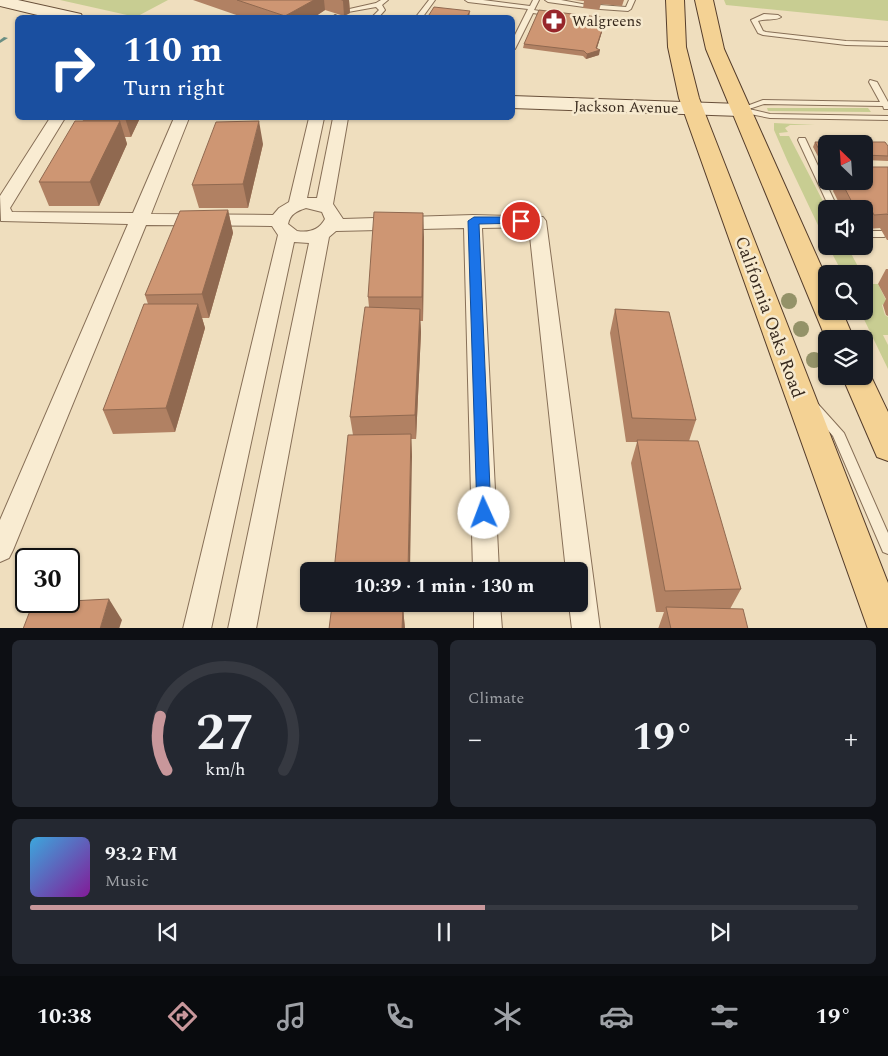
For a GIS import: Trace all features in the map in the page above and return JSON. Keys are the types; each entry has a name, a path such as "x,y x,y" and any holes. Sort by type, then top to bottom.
{"main road":[{"name":"California Oaks Road","path":"676,0 677,47 688,98 887,628"},
{"path":"704,0 715,49 818,289"},
{"path":"0,1 62,15"},
{"name":"Jackson Avenue","path":"515,102 740,110"},
{"path":"861,385 888,448"}],"street":[{"path":"56,120 1,208 7,217 140,218 283,227 302,238 325,222 537,221 586,628"},
{"path":"0,550 181,120"},
{"path":"242,628 325,222 340,123 314,123 297,205"},
{"path":"197,628 283,227 283,213 297,205 314,204 325,222"},
{"path":"474,221 486,562"},
{"path":"487,612 488,628"}],"lane":[{"path":"348,10 378,5 384,0"},
{"path":"420,15 432,0"},
{"path":"468,0 559,15"},
{"path":"515,43 536,0"},
{"path":"548,0 584,5"},
{"path":"600,6 628,9 632,0"},
{"path":"377,15 382,10 378,5"},
{"path":"778,17 764,16 754,20 760,32 846,43 888,44"},
{"path":"587,18 624,23"},
{"path":"872,82 887,105"},
{"path":"740,110 763,102 887,105"},
{"path":"740,110 770,116 888,118"},
{"path":"802,140 830,200"},
{"path":"873,234 884,234"},
{"path":"795,386 838,433 888,548"}],"green space":[{"path":"60,0 168,0 140,15 127,15"},
{"path":"724,0 888,0 888,21 726,5"},
{"path":"767,108 868,108 871,112 768,111"},
{"path":"774,123 815,125 790,125 785,128 788,132 779,133 780,136 789,136 822,200 818,200 818,225 787,160 774,130"},
{"path":"833,255 852,255 857,265 838,265"},
{"path":"873,284 878,284 887,302 882,305 885,315 888,317 888,335 883,335 888,345 888,369 873,338 873,330 869,330 864,320 873,320"}],"building":[{"path":"237,0 314,0 287,15"},
{"path":"434,7 470,11 468,15 429,15"},
{"name":"Walgreens","path":"539,10 606,18 596,48 600,50 587,54 584,51 524,44"},
{"path":"75,121 120,121 90,182 39,182"},
{"path":"259,121 243,184 192,185 216,122"},
{"path":"873,142 885,142 888,146 888,156 873,155"},
{"path":"873,167 888,167 888,215 874,215 873,200 851,200 846,190 873,190"},
{"path":"228,210 202,294 145,295 180,211"},
{"path":"374,212 423,213 422,297 368,297"},
{"path":"144,304 198,304 166,408 103,410"},
{"path":"365,307 420,309 415,415 350,417"},
{"path":"615,309 669,312 696,420 632,418"},
{"path":"411,434 408,562 335,562 348,435"},
{"path":"637,440 698,441 741,589 665,591"},
{"path":"109,599 100,628 23,628 29,613 80,613 80,601"},
{"path":"666,607 743,609 748,628 671,628"},
{"path":"331,612 403,612 402,628 329,628"}],"waterway":[{"path":"0,42 6,38"}],"place":[{"name":"Walgreens","path":"554,21"}],"route":[{"path":"484,513 474,221 521,221"}]}
